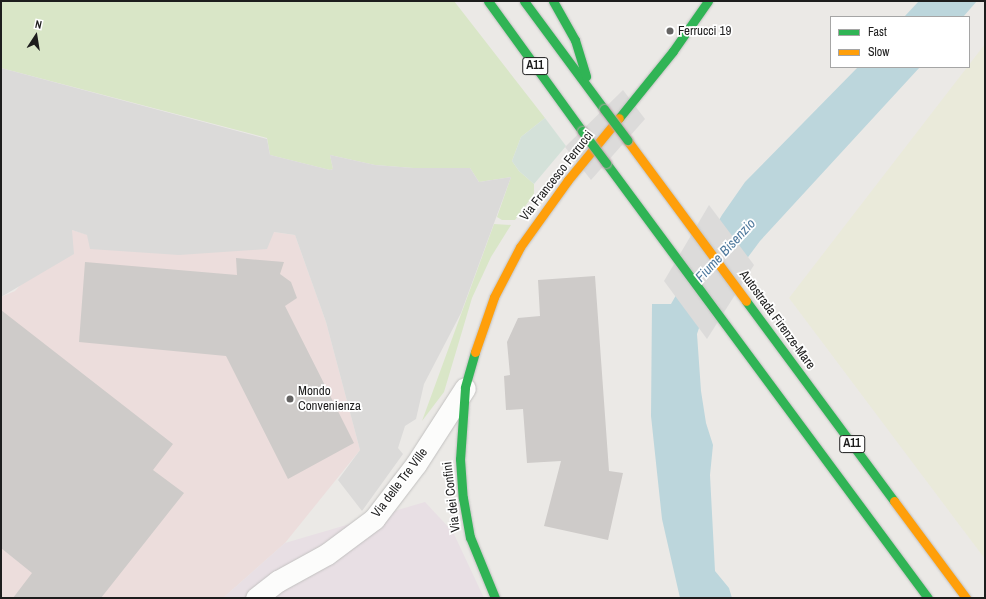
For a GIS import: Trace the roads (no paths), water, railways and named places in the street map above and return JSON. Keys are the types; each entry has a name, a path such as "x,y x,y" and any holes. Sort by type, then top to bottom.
{"main road":[{"name":"A11","path":"488,1 582,131 928,598"},
{"name":"Autostrada Firenze-Mare","path":"524,1 966,598"},
{"path":"553,1 575,40 590,91"},
{"name":"Via Francesco Ferrucci","path":"465,388 474,353 494,297 520,247 568,180 673,51 708,1"},
{"name":"Via dei Confini","path":"465,388 461,443 463,498 470,537 495,598"}],"street":[{"name":"Via delle Tre Ville","path":"256,598 278,581 327,554 374,519 416,464 465,388"}],"water":[{"path":"919,1 977,1 964,16 905,16"},
{"name":"Fiume Bisenzio","path":"857,68 919,68 760,241 702,319 697,334 701,391 706,423 713,445 710,475 715,571 729,588 732,598 680,598 662,519 651,416 652,304 671,304 722,215 745,182"}],"place":[{"name":"Ferrucci 19","path":"670,31"},
{"name":"Mondo Convenienza","path":"290,399"}]}
